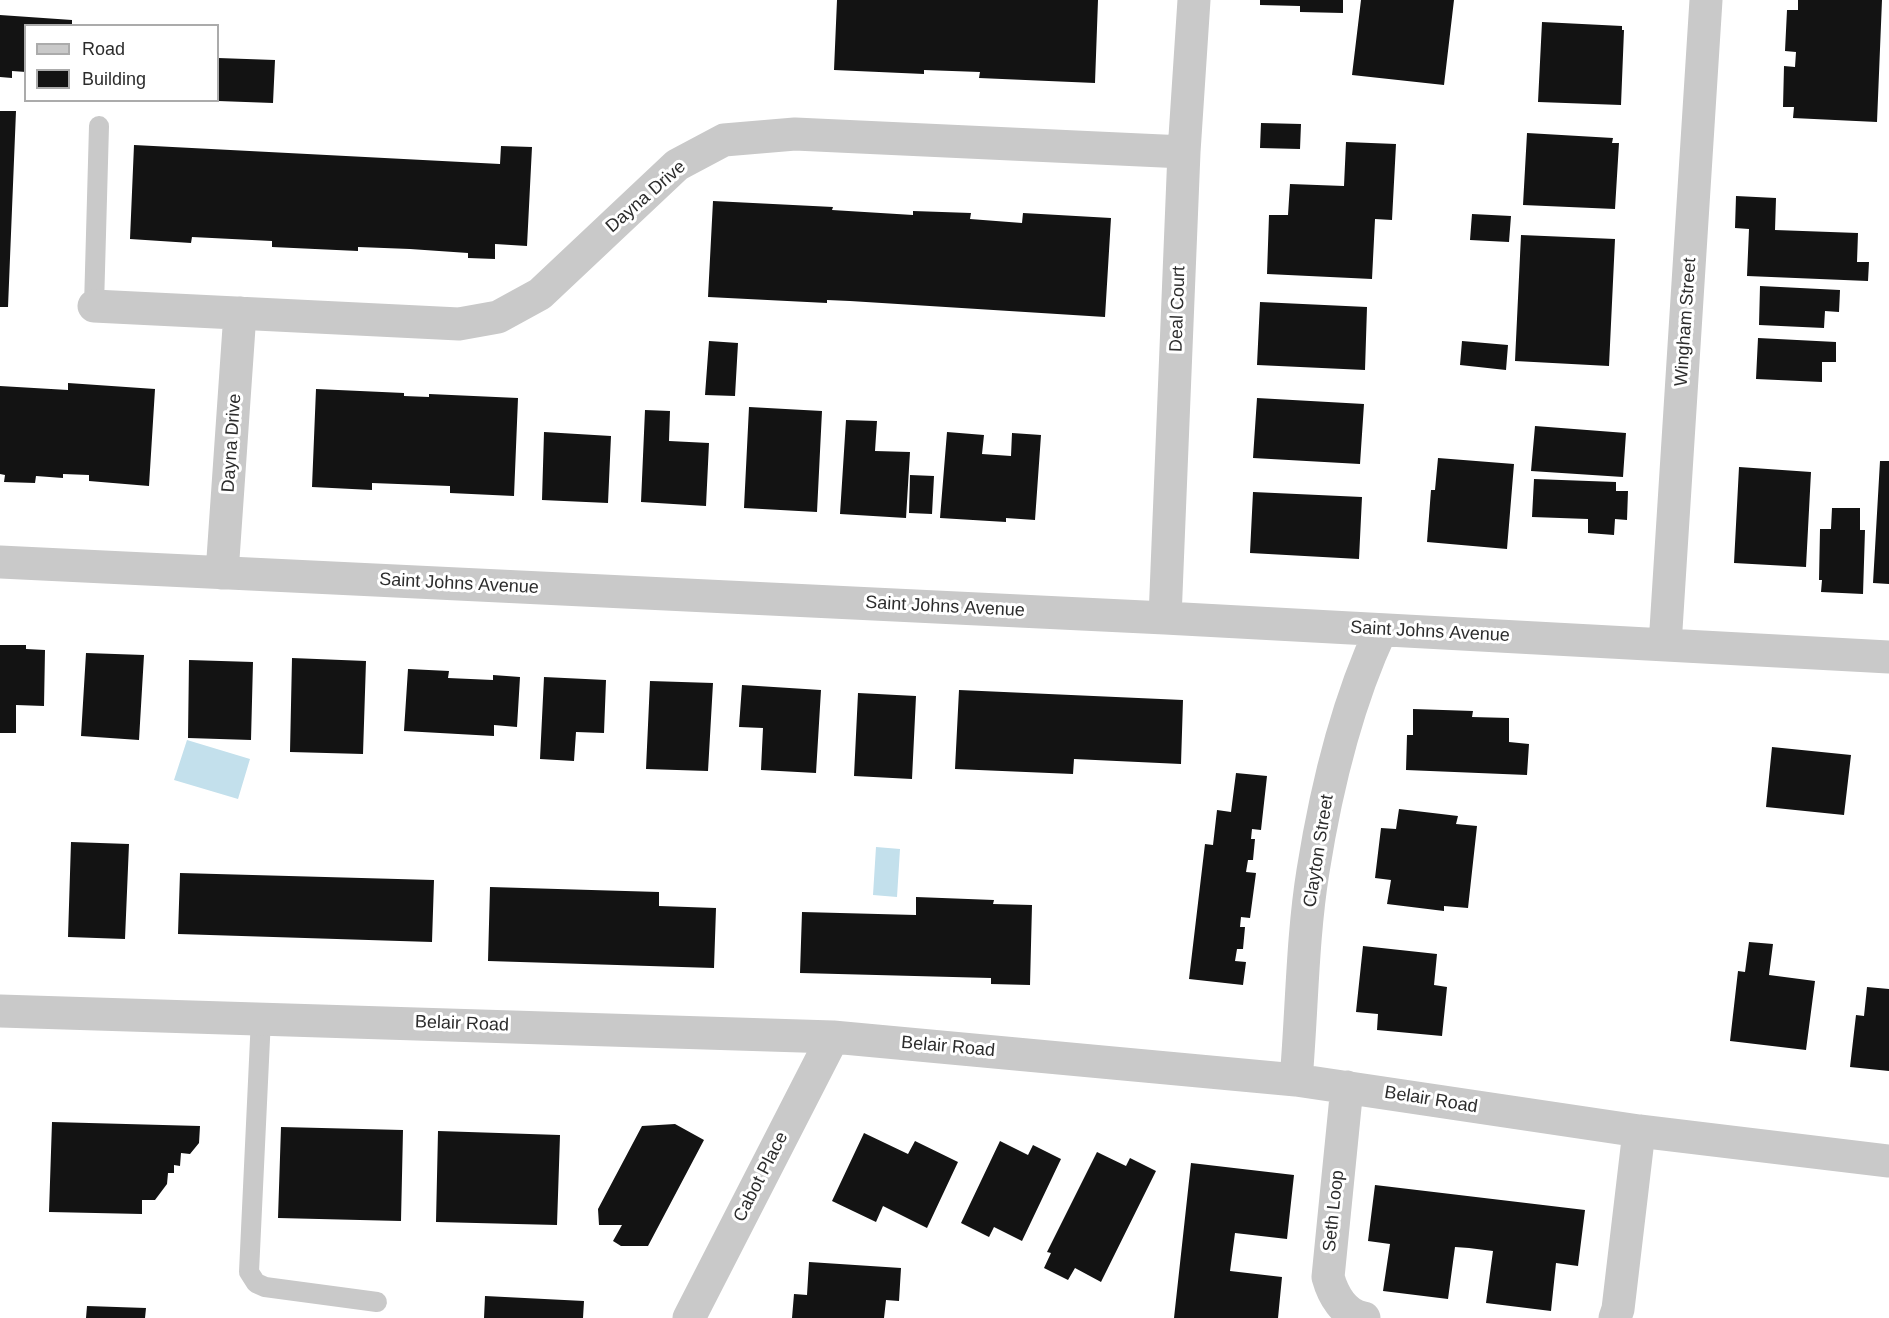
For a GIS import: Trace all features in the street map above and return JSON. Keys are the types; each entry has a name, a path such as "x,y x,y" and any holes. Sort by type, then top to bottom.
{"street":[{"name":"Deal Court","path":"1165,618 1184,152 1194,0"},
{"name":"Wingham Street","path":"1665,645 1706,0"},
{"name":"Dayna Drive","path":"94,306 459,324 498,317 540,294 677,165 724,140 795,134 1184,152"},
{"name":"Dayna Drive","path":"222,573 240,313"},
{"name":"Saint Johns Avenue","path":"0,562 1165,618 1889,657"},
{"name":"Clayton Street","path":"1296,1080 1313,873 1330,781 1362,671 1381,630"},
{"name":"Belair Road","path":"0,1011 833,1037 1296,1080 1639,1131 1889,1161"},
{"name":"Cabot Place","path":"689,1318 833,1037"},
{"name":"Seth Loop","path":"1347,1087 1328,1277 1332,1293 1344,1308 1364,1318"},
{"path":"1615,1318 1618,1309 1639,1131"}],"lane":[{"path":"94,306 99,126"},
{"path":"261,1018 250,1277 265,1287 377,1302"}],"water":[{"path":"187,740 250,759 238,799 174,780"},
{"path":"876,847 900,849 897,897 873,895"}],"building":[{"path":"837,0 1098,0 1095,83 979,78 980,72 924,70 924,74 834,70"},
{"path":"1260,0 1343,0 1343,13 1300,12 1300,6 1260,5"},
{"path":"1361,0 1454,0 1444,85 1352,75"},
{"path":"1798,0 1882,0 1877,122 1793,118 1794,107 1783,107 1784,66 1795,67 1796,52 1785,51 1787,10 1798,10"},
{"path":"0,15 72,20 72,24 24,24 24,72 12,71 12,78 0,77"},
{"path":"1542,22 1622,26 1624,30 1621,105 1538,102"},
{"path":"219,58 275,60 273,103 219,101"},
{"path":"0,111 16,111 8,307 0,307"},
{"path":"1261,123 1301,124 1300,149 1260,148"},
{"path":"1527,133 1613,138 1612,143 1619,143 1615,209 1523,205"},
{"path":"1346,142 1396,144 1392,220 1375,219 1372,279 1267,274 1269,215 1288,215 1290,184 1344,186"},
{"path":"134,145 500,164 501,146 532,147 527,246 495,244 495,259 468,258 468,253 410,249 358,247 358,251 272,247 272,241 192,237 191,243 130,239"},
{"path":"1736,196 1776,198 1775,230 1858,233 1857,262 1869,262 1868,281 1747,276 1749,229 1735,228"},
{"path":"713,201 833,207 832,210 913,215 913,211 971,213 970,219 1022,223 1023,213 1111,218 1105,317 850,301 827,300 827,303 708,297"},
{"path":"1472,214 1511,216 1509,242 1470,240"},
{"path":"1521,235 1615,239 1609,366 1515,361"},
{"path":"1760,286 1840,290 1839,312 1825,311 1824,328 1759,325"},
{"path":"1260,302 1367,307 1365,370 1257,365"},
{"path":"1758,338 1836,342 1836,362 1822,362 1822,382 1756,379"},
{"path":"709,341 738,343 735,396 705,395"},
{"path":"1462,341 1508,345 1506,370 1460,365"},
{"path":"68,383 155,389 149,486 89,481 89,475 63,474 63,478 36,476 35,483 4,482 5,475 0,474 0,386 68,390"},
{"path":"316,389 404,393 404,396 429,397 429,394 518,398 514,496 450,493 450,486 372,483 372,490 312,487"},
{"path":"1257,398 1364,404 1360,464 1253,458"},
{"path":"749,407 822,411 817,512 744,508"},
{"path":"645,410 670,411 669,441 709,443 706,506 641,502"},
{"path":"846,420 877,421 875,451 910,452 906,518 840,514"},
{"path":"1535,426 1626,433 1623,477 1531,471"},
{"path":"544,432 611,436 608,503 542,500"},
{"path":"947,432 984,435 982,454 1011,456 1012,433 1041,435 1035,520 1006,518 1006,522 940,518"},
{"path":"1438,458 1514,464 1507,549 1427,542 1431,490 1435,490"},
{"path":"1880,461 1889,461 1889,584 1873,583"},
{"path":"1739,467 1811,472 1806,567 1734,563"},
{"path":"910,475 934,476 932,514 909,513"},
{"path":"1534,479 1616,482 1616,491 1628,491 1627,520 1615,519 1614,535 1588,533 1588,519 1532,517"},
{"path":"1253,492 1362,497 1359,559 1250,553"},
{"path":"1832,508 1860,508 1860,530 1865,530 1863,594 1821,592 1822,580 1819,580 1820,529 1831,529"},
{"path":"0,645 26,645 26,649 45,650 44,706 16,705 16,733 0,733"},
{"path":"86,653 144,655 139,740 81,736"},
{"path":"292,658 366,661 363,754 290,752"},
{"path":"189,660 253,662 251,740 188,738"},
{"path":"408,669 449,671 448,678 493,680 493,675 520,677 517,727 494,725 494,736 404,731"},
{"path":"544,677 606,680 604,733 576,732 574,761 540,759"},
{"path":"650,681 713,683 708,771 646,769"},
{"path":"742,685 821,690 816,773 761,770 763,728 739,727"},
{"path":"959,690 1183,700 1181,764 1074,759 1073,774 955,769"},
{"path":"858,693 916,696 912,779 854,776"},
{"path":"1413,709 1473,711 1472,717 1509,718 1509,742 1529,744 1527,775 1406,770 1407,735 1413,735"},
{"path":"1772,747 1851,755 1844,815 1766,807"},
{"path":"1236,773 1267,776 1261,830 1252,829 1251,839 1255,839 1253,860 1248,860 1246,872 1256,873 1250,918 1241,917 1240,927 1245,927 1243,949 1237,949 1235,961 1246,962 1243,985 1189,979 1205,844 1213,845 1217,810 1231,812"},
{"path":"1399,809 1458,816 1456,824 1477,826 1468,908 1444,906 1444,911 1387,904 1391,880 1375,878 1381,828 1396,829"},
{"path":"71,842 129,844 125,939 68,937"},
{"path":"180,873 434,880 432,942 178,934"},
{"path":"490,887 659,892 659,906 716,908 714,968 488,961"},
{"path":"916,897 994,900 993,904 1032,905 1030,985 991,984 991,978 800,973 802,912 916,915"},
{"path":"1749,942 1773,944 1769,975 1815,981 1806,1050 1730,1041 1738,971 1745,972"},
{"path":"1363,946 1437,954 1434,985 1447,987 1442,1036 1377,1030 1378,1014 1356,1012"},
{"path":"1867,987 1889,989 1889,1071 1850,1067 1856,1015 1864,1016"},
{"path":"52,1122 200,1126 199,1143 190,1154 181,1153 180,1166 174,1165 174,1173 168,1173 167,1184 155,1200 142,1200 142,1214 49,1212"},
{"path":"675,1124 704,1140 648,1246 621,1246 613,1241 622,1225 599,1225 598,1209 642,1126"},
{"path":"281,1127 403,1130 401,1221 278,1218"},
{"path":"438,1131 560,1135 557,1225 436,1222"},
{"path":"864,1133 908,1154 915,1141 958,1162 927,1228 883,1206 876,1222 832,1201"},
{"path":"1000,1141 1028,1155 1033,1145 1061,1159 1022,1241 994,1227 989,1237 961,1223"},
{"path":"1097,1152 1126,1166 1130,1158 1156,1171 1101,1282 1075,1268 1068,1280 1044,1268 1051,1253 1047,1252"},
{"path":"1191,1163 1294,1175 1287,1239 1235,1233 1230,1271 1282,1277 1278,1318 1174,1318"},
{"path":"1375,1185 1585,1210 1578,1266 1556,1263 1551,1311 1486,1303 1493,1251 1469,1248 1455,1247 1448,1299 1383,1291 1390,1244 1368,1241"},
{"path":"809,1262 901,1268 899,1301 886,1300 884,1318 792,1318 794,1294 807,1295"},
{"path":"485,1296 584,1301 583,1318 484,1318"},
{"path":"87,1306 146,1308 145,1318 86,1318"}]}
